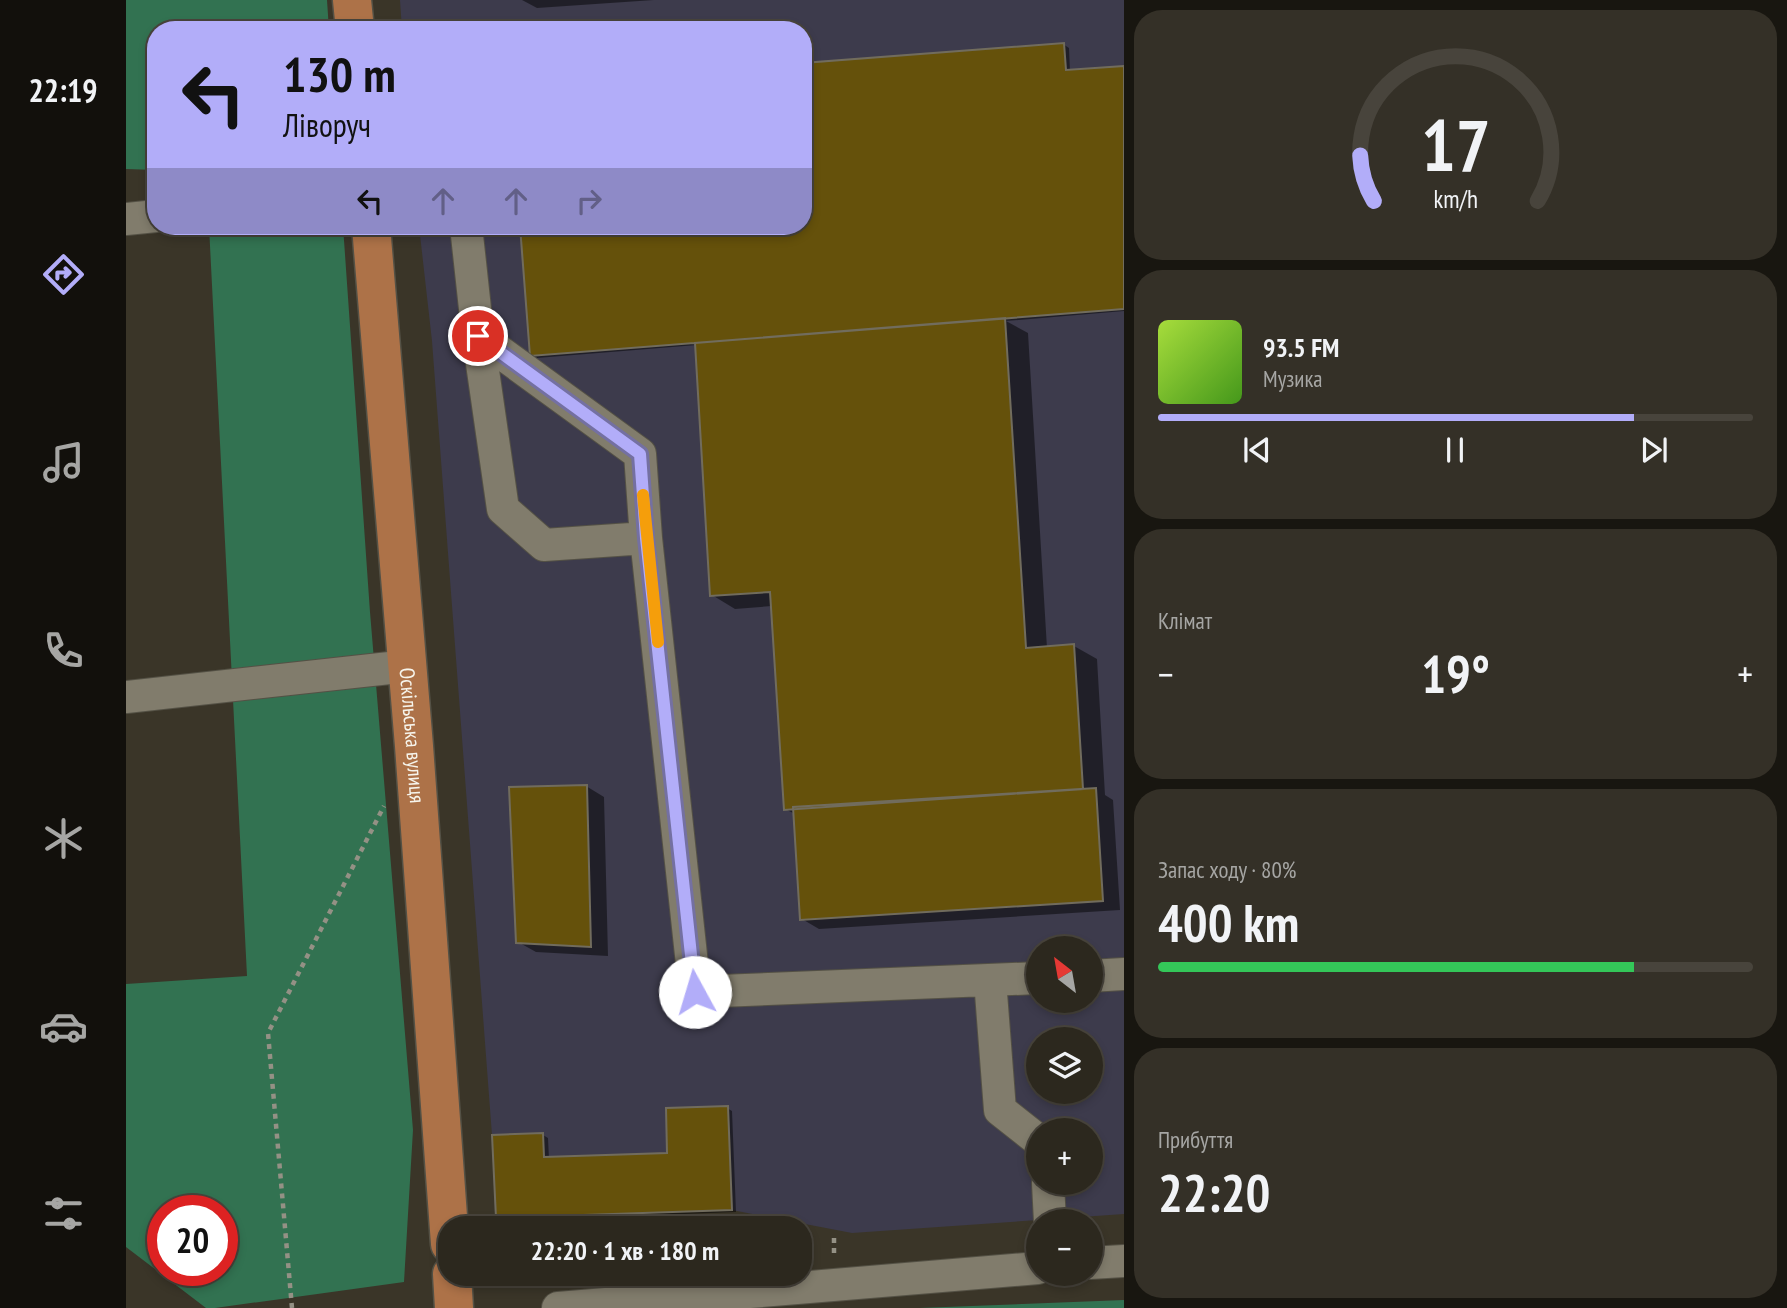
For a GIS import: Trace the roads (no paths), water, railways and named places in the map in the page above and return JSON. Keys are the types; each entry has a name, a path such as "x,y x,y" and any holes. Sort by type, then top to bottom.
{"main road":[{"path":"352,0 354,21"},
{"name":"Оскільська вулиця","path":"372,235 408,666 448,1216"},
{"path":"453,1286 454,1308"}],"street":[{"path":"126,219 147,217"},
{"path":"467,235 478,336 503,509 544,545 646,538"},
{"path":"478,336 640,454 646,538 695,992 1026,978"},
{"path":"126,697 408,666"},
{"path":"1103,975 1124,974"},
{"path":"990,980 1000,1110 1026,1131"},
{"path":"1103,1262 1124,1261"},
{"path":"558,1308 1026,1269"}]}
